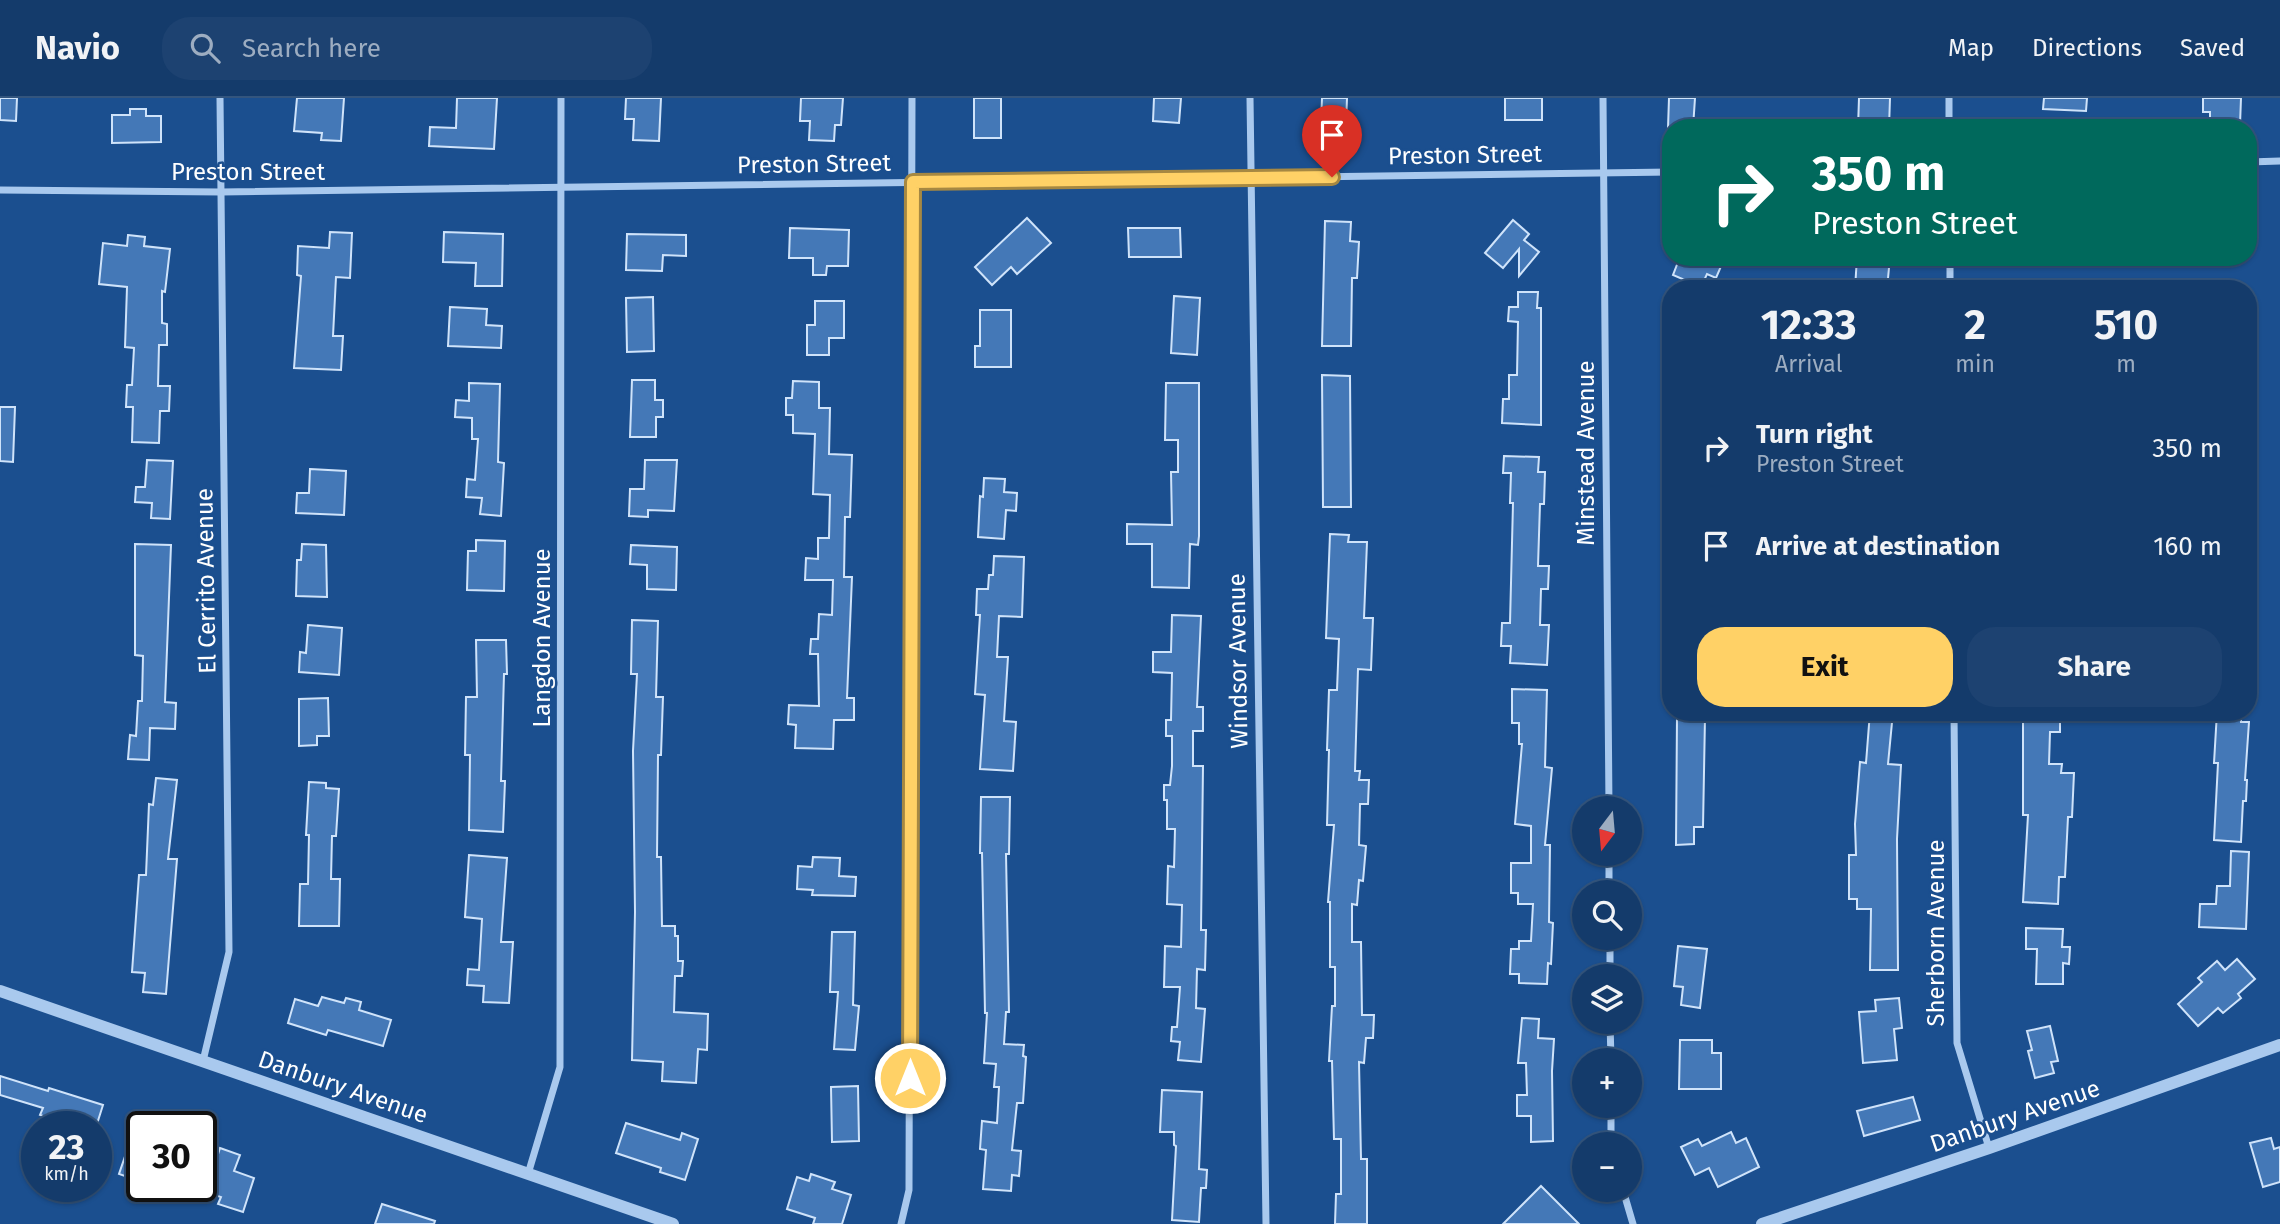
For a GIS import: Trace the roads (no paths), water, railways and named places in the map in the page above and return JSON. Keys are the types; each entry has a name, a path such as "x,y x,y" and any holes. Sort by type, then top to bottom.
{"street":[{"name":"El Cerrito Avenue","path":"203,1061 229,952 220,98"},
{"name":"Langdon Avenue","path":"528,1174 560,1067 561,98"},
{"path":"901,1224 909,1190 912,98"},
{"name":"Windsor Avenue","path":"1250,98 1266,1224"},
{"name":"Minstead Avenue","path":"1603,98 1609,796"},
{"path":"1949,98 1949,119"},
{"path":"2257,162 2280,161"},
{"name":"Preston Street","path":"0,190 221,192 1662,172"},
{"name":"Sherborn Avenue","path":"1954,721 1956,1043 1989,1148"},
{"name":"Danbury Avenue","path":"0,990 673,1224"},
{"name":"Danbury Avenue","path":"1762,1224 1989,1148 2280,1045"},
{"path":"1627,1202 1633,1224"}]}
